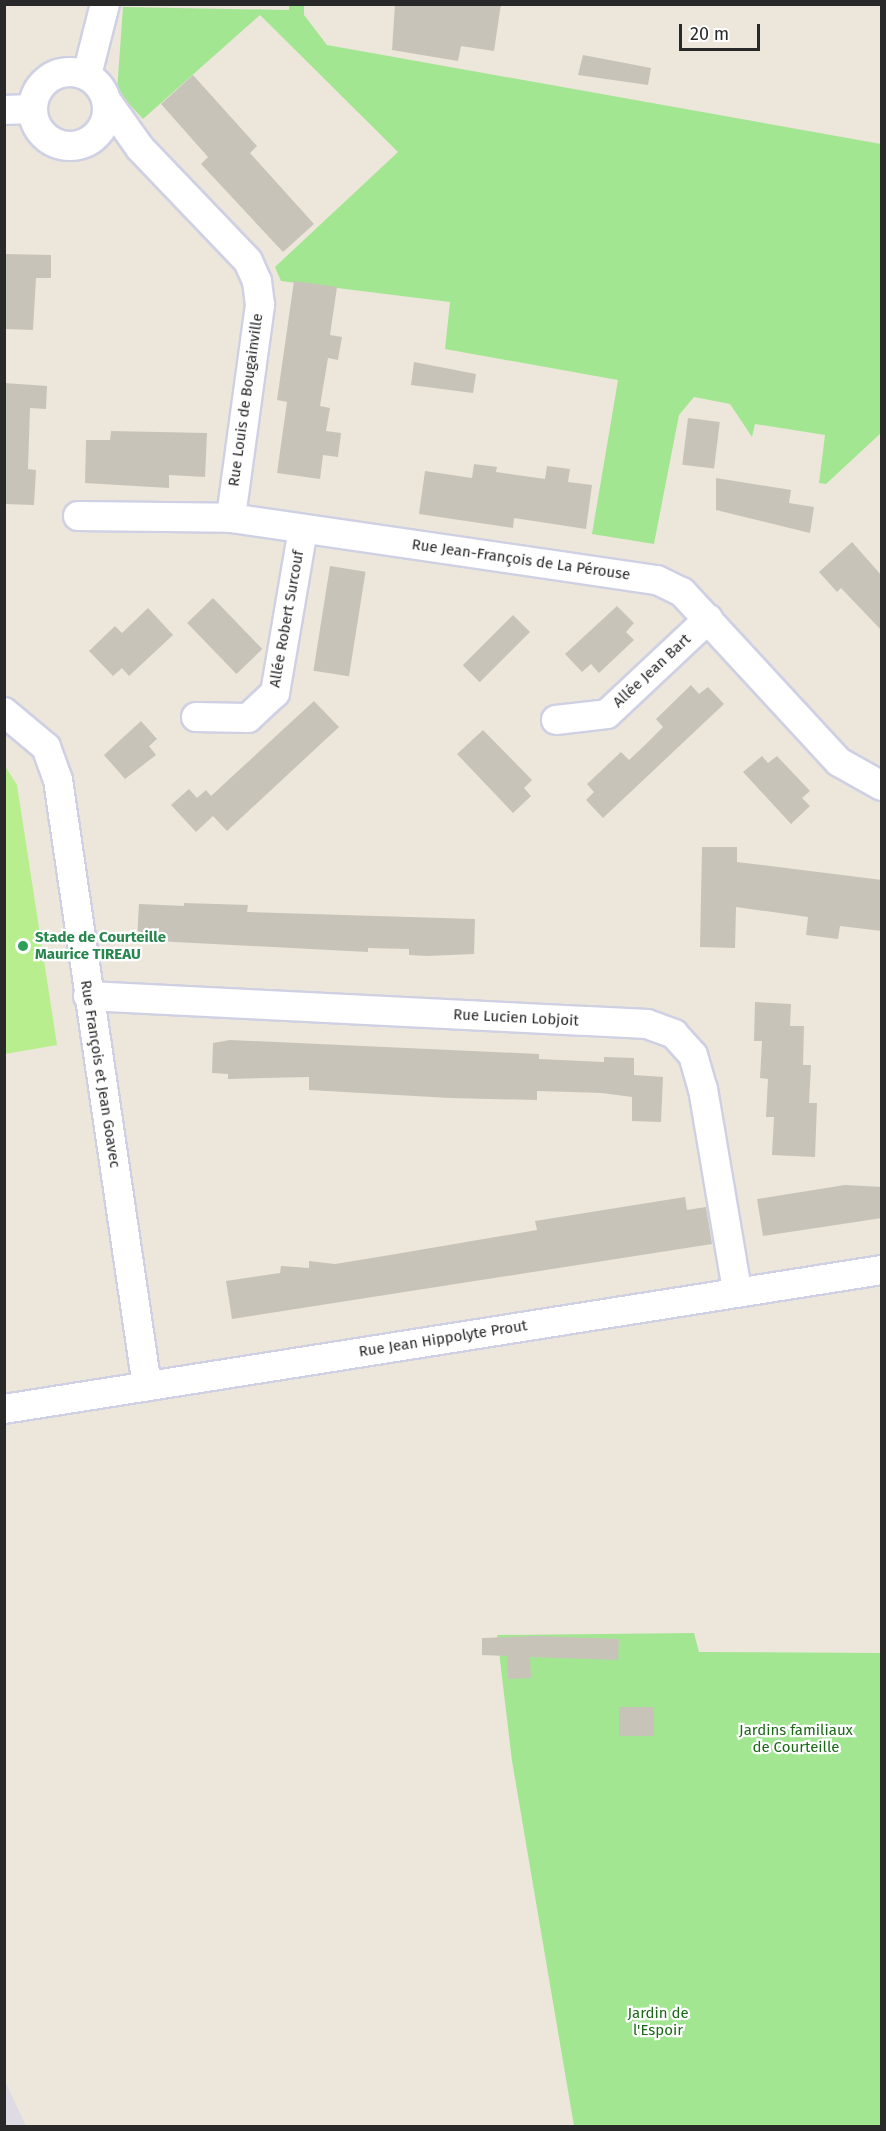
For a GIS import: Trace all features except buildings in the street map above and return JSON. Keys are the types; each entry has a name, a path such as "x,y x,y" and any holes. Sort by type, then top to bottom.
{"street":[{"path":"87,75 105,4"},
{"path":"55,74 87,75 106,100 107,114 94,138 81,144 54,142 43,134 32,109 42,84 55,74"},
{"name":"Rue Louis de Bougainville","path":"106,100 140,148 248,261 257,281 260,305 231,518"},
{"path":"4,110 32,109"},
{"path":"94,138 140,148"},
{"name":"Rue Jean-François de La Pérouse","path":"78,516 231,518 657,580 682,592 839,762 882,786"},
{"name":"Allée Robert Surcouf","path":"196,717 248,718 274,693 303,529"},
{"name":"Allée Jean Bart","path":"556,720 607,714 708,619"},
{"name":"Rue François et Jean Goavec","path":"4,712 46,747 58,780 147,1386"},
{"name":"Rue Lucien Lobjoit","path":"88,996 646,1024 674,1034 693,1055 703,1089 737,1291"},
{"name":"Rue Jean Hippolyte Prout","path":"4,1409 737,1291 882,1270"}],"shaded area":[{"path":"5,2081 26,2126 5,2126"}],"green space":[{"path":"289,5 304,5 304,15 327,45 881,144 881,433 826,484 819,483 825,435 755,424 752,437 730,404 694,397 679,415 654,544 592,534 618,380 445,349 450,302 281,281 275,267 398,152 260,15 143,119 117,91 123,7 289,10"},
{"name":"Stade de Courteille Maurice TIREAU","path":"5,766 17,785 57,1045 5,1054"},
{"path":"694,1633 699,1652 881,1653 881,2126 574,2126 512,1761 497,1635"}],"place":[{"name":"Stade de Courteille Maurice TIREAU","path":"23,946"}],"park label":[{"name":"Jardins familiaux de Courteille","path":"796,1738"},
{"name":"Jardin de l'Espoir","path":"658,2022"}]}
